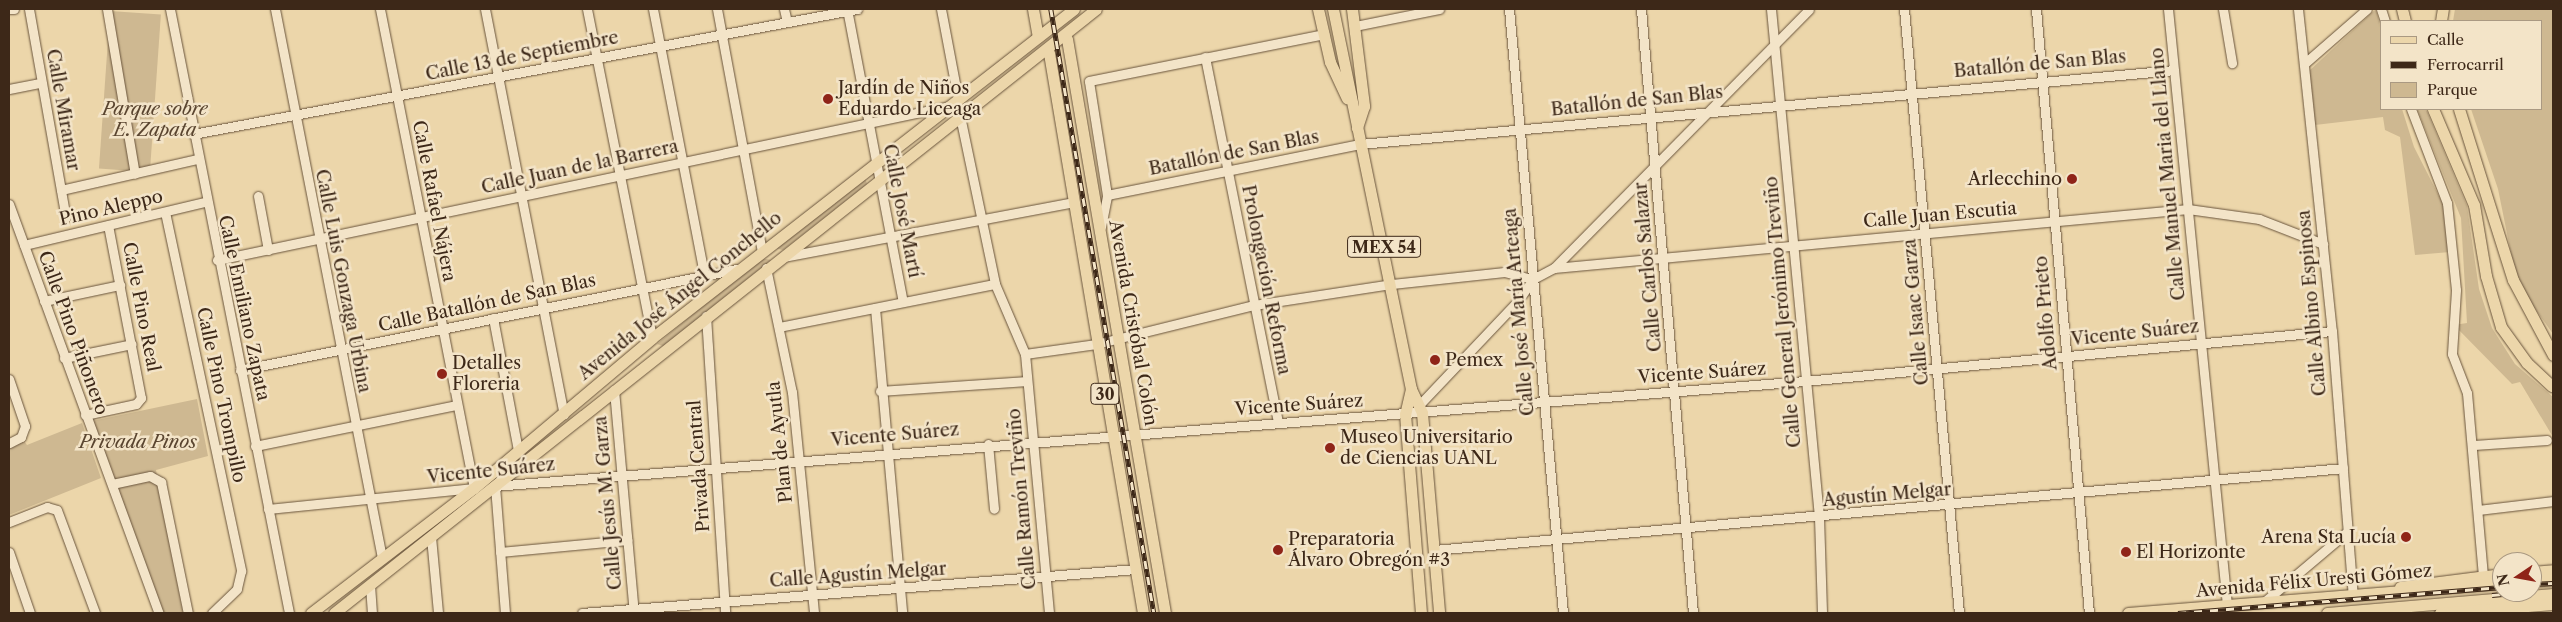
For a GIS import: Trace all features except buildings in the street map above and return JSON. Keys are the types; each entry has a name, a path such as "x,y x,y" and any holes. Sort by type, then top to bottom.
{"main road":[{"path":"1033,9 1038,37"},
{"path":"1040,9 1043,24"},
{"name":"Avenida José Ángel Conchello","path":"311,613 474,488 652,338 1074,9"},
{"name":"Avenida José Ángel Conchello","path":"334,613 766,268 1045,52 1096,9"},
{"path":"1318,9 1332,70 1352,106"},
{"name":"MEX 54","path":"1333,9 1360,144 1392,284 1411,389 1422,408"},
{"path":"1352,9 1364,106 1357,128"},
{"name":"Avenida Cristóbal Colón","path":"1067,39 1165,613"},
{"name":"30","path":"1045,52 1143,613"},
{"path":"2433,110 2474,205 2486,276 2501,327 2527,363 2552,386"},
{"path":"2459,110 2512,280 2553,355"},
{"path":"762,251 780,258"},
{"path":"2526,308 2553,340"},
{"name":"MEX 54","path":"1411,389 1405,414 1422,613"},
{"path":"1422,408 1439,613"},
{"path":"2392,592 2407,584 2492,574"},
{"name":"Avenida Félix Uresti Gómez","path":"2128,613 2492,584"},
{"path":"2443,608 2488,612 2552,601"},
{"name":"Avenida Félix Uresti Gómez","path":"2328,613 2356,612 2394,607 2443,608 2552,601"},
{"path":"2394,607 2405,613"}],"street":[{"path":"9,9 14,9"},
{"name":"Calle Miramar","path":"29,9 66,218"},
{"path":"107,9 135,174"},
{"name":"Calle Emiliano Zapata","path":"170,9 205,202 289,613"},
{"name":"Calle Luis Gonzaga Urbina","path":"275,9 354,427 382,558"},
{"name":"Calle Rafael Nájera","path":"380,9 474,488"},
{"path":"485,9 564,414"},
{"path":"588,9 652,338"},
{"path":"653,9 704,275"},
{"path":"717,9 762,251"},
{"path":"784,9 787,22"},
{"name":"Calle 13 de Septiembre","path":"193,134 857,9"},
{"path":"941,9 954,103"},
{"path":"1355,26 1439,9"},
{"name":"Calle José María Arteaga","path":"1509,9 1562,613"},
{"name":"Calle Carlos Salazar","path":"1641,9 1653,115 1655,164 1693,613"},
{"name":"Calle General Jerónimo Treviño","path":"1771,9 1818,518 1822,613"},
{"path":"1422,408 1517,302 1533,279 1554,268 1655,164 1714,109 1809,9"},
{"name":"Calle Isaac Garza","path":"1904,9 1926,233 1959,613"},
{"name":"Adolfo Prieto","path":"2036,9 2088,613"},
{"name":"Calle Manuel Maria del Llano","path":"2168,9 2227,605"},
{"path":"2223,9 2232,63"},
{"name":"Calle Albino Espinosa","path":"2298,9 2332,331 2353,595"},
{"path":"2305,63 2367,9"},
{"name":"Calle José Martí","path":"847,10 878,180 903,302"},
{"path":"1100,234 1106,195 1089,81 1324,34"},
{"name":"Prolongación Reforma","path":"1204,57 1278,422"},
{"name":"Batallón de San Blas","path":"1106,195 1360,144 2042,79 2174,70"},
{"path":"9,89 41,83"},
{"name":"Calle Juan de la Barrera","path":"217,260 521,197 954,103"},
{"path":"2412,110 2447,203 2456,290 2452,354 2467,393 2474,445 2482,575"},
{"name":"Calle Ramón Treviño","path":"960,116 995,284 1025,354 1049,613"},
{"path":"61,190 197,159"},
{"path":"258,196 268,250"},
{"path":"780,258 1072,200"},
{"name":"Pino Aleppo","path":"24,245 205,202"},
{"name":"Calle Pino Piñonero","path":"9,204 159,613"},
{"name":"Calle Juan Escutia","path":"1554,268 2054,220 2188,210 2259,219 2323,244"},
{"name":"Calle Pino Trompillo","path":"166,212 241,571 239,584 212,613"},
{"name":"Calle Pino Real","path":"85,414 136,404 142,395 108,225"},
{"name":"Calle Batallón de San Blas","path":"240,370 742,268"},
{"name":"Plan de Ayutla","path":"766,268 792,392 814,613"},
{"path":"1025,354 1096,344 1117,337 1254,306 1392,284 1504,272 1533,279"},
{"path":"779,327 995,284"},
{"path":"44,301 120,285"},
{"path":"875,308 880,391 902,613"},
{"name":"Privada Central","path":"706,316 725,613"},
{"path":"493,318 518,450"},
{"name":"Vicente Suárez","path":"268,509 495,486 799,459 1113,434 1405,414 1422,408 1674,392 1937,370 2332,331"},
{"path":"64,358 132,344"},
{"path":"9,379 25,426 19,439 9,443"},
{"path":"880,391 1028,381"},
{"name":"Calle Jesús M. Garza","path":"614,390 634,611"},
{"path":"255,446 457,405"},
{"path":"2474,445 2546,440"},
{"path":"988,444 994,509"},
{"name":"Agustín Melgar","path":"1434,550 1687,526 1949,507 2215,479 2343,468"},
{"path":"112,484 150,476 161,482 188,613"},
{"path":"495,486 506,613"},
{"path":"2478,510 2553,501"},
{"path":"9,522 44,508 57,510 95,613"},
{"path":"2264,602 2348,531"},
{"path":"431,537 438,613"},
{"path":"500,552 627,540"},
{"path":"9,552 30,613"},
{"name":"Calle Agustín Melgar","path":"582,613 634,611 724,601 899,589 1136,569"},
{"path":"370,585 372,613"}],"green space":[{"path":"2376,9 2380,26 2380,110 2402,110 2414,147 2443,204 2450,252 2415,255 2400,137 2385,130 2383,117 2315,125 2309,71"},
{"path":"2455,9 2553,9 2553,334 2517,283 2498,189 2471,110 2542,110 2542,20 2453,20"},
{"path":"110,11 161,15 150,172 99,169"},
{"path":"2417,110 2426,110 2467,206 2479,289 2492,328 2515,364 2553,397 2553,437 2520,382 2512,384 2454,325 2467,323 2461,218"},
{"path":"865,178 867,184 783,250 774,248"},
{"path":"761,258 771,260 663,346 657,344"},
{"name":"Privada Pinos","path":"197,399 208,456 156,470 183,613 162,613 92,421"},
{"name":"Privada Pinos","path":"82,423 101,478 9,515 9,446 24,441 27,445"}],"railway":[{"path":"1051,9 1154,613"},
{"path":"2542,584 2553,583"},
{"path":"2178,613 2492,588"}],"place":[{"name":"Jardín de Niños Eduardo Liceaga","path":"828,99"},
{"name":"Arlecchino","path":"2072,179"},
{"name":"Pemex","path":"1435,360"},
{"name":"Detalles Floreria","path":"442,374"},
{"name":"Museo Universitario de Ciencias UANL","path":"1330,448"},
{"name":"Arena Sta Lucía","path":"2406,537"},
{"name":"Preparatoria Álvaro Obregón #3","path":"1278,550"},
{"name":"El Horizonte","path":"2126,552"}],"park label":[{"name":"Parque sobre E. Zapata","path":"155,120"}]}
